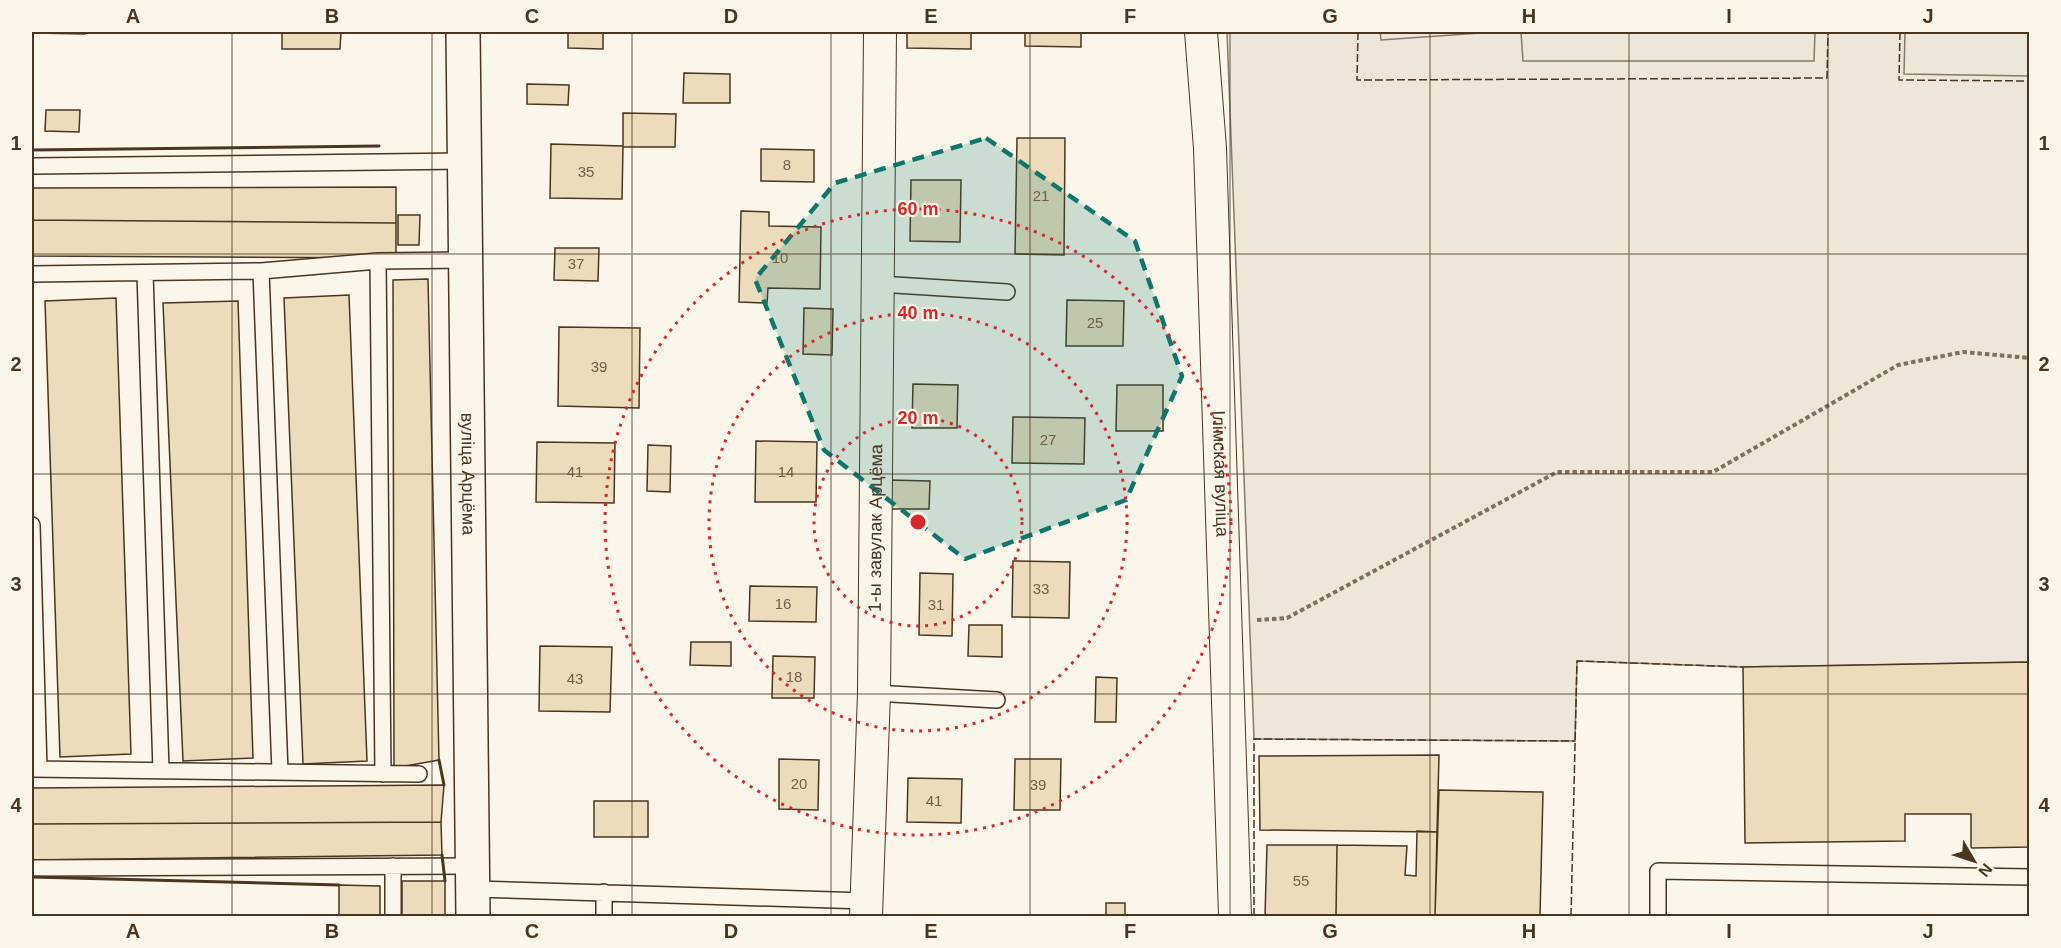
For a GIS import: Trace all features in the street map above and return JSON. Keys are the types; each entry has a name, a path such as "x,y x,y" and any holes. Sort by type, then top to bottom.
{"street":[{"name":"вуліца Арцёма","path":"463,32 473,891"},
{"name":"1-ы завулак Арцёма","path":"866,909 874,693 880,32"},
{"name":"Ілімская вуліца","path":"1201,32 1210,147 1235,916"}],"lane":[{"path":"32,166 465,161"},
{"path":"32,274 261,271 378,261 466,260"},
{"path":"378,261 383,774"},
{"path":"261,271 279,772"},
{"path":"145,273 161,770"},
{"path":"879,284 1007,292"},
{"path":"32,525 35,769 418,774"},
{"path":"874,693 997,700"},
{"path":"393,866 393,916"},
{"path":"32,868 393,866 473,891 604,892 866,909"},
{"path":"1658,916 1658,871 2030,878"},
{"path":"604,892 604,916"}],"path":[{"path":"1226,622 1287,618 1557,472 1713,472 1898,365 1963,352 2030,358"}],"highlighted area":[{"path":"986,138 1135,241 1182,376 1126,500 965,559 824,450 755,279 835,183"}],"shaded area":[{"path":"1227,32 2029,32 2029,662 1743,667 1577,661 1575,741 1254,739"},
{"path":"1380,32 1495,32 1381,40"},
{"path":"1521,32 1815,32 1814,61 1523,61"},
{"path":"1905,32 2029,32 2029,76 1904,74"}],"building":[{"path":"85,32 85,34 33,33"},
{"path":"282,32 341,32 340,49 282,49"},
{"path":"568,32 603,32 603,49 568,48"},
{"path":"907,32 971,32 971,49 907,48"},
{"path":"1025,32 1081,32 1081,47 1025,46"},
{"path":"684,73 730,74 730,103 683,103"},
{"path":"527,84 569,85 568,105 527,104"},
{"path":"46,110 80,110 79,132 45,131"},
{"path":"623,113 676,114 675,147 623,147"},
{"path":"1017,138 1065,138 1064,255 1015,254"},
{"path":"551,144 623,146 622,199 550,198"},
{"path":"761,149 814,150 814,182 761,181"},
{"path":"911,180 961,180 960,242 910,241"},
{"path":"396,187 396,223 32,220 32,188"},
{"path":"741,211 769,212 769,226 821,227 820,289 768,288 767,303 739,302"},
{"path":"398,215 420,215 419,245 398,245"},
{"path":"32,220 396,223 396,258 32,256"},
{"path":"555,248 599,248 598,281 554,280"},
{"path":"428,279 439,760 394,768 393,280"},
{"path":"349,295 367,761 303,764 284,298"},
{"path":"116,298 131,754 60,757 45,301"},
{"path":"1067,300 1124,301 1123,346 1066,346"},
{"path":"238,301 253,758 183,761 163,303"},
{"path":"804,308 833,309 832,355 803,354"},
{"path":"559,327 640,328 639,408 558,406"},
{"path":"913,384 958,385 957,428 912,428"},
{"path":"1117,385 1163,385 1163,431 1116,431"},
{"path":"1013,417 1085,418 1084,464 1012,463"},
{"path":"756,441 817,442 816,502 755,502"},
{"path":"537,442 615,443 614,503 536,502"},
{"path":"648,445 671,446 670,492 647,491"},
{"path":"889,480 930,481 929,509 888,509"},
{"path":"1013,561 1070,562 1069,618 1012,617"},
{"path":"920,573 953,574 952,636 919,635"},
{"path":"750,586 817,587 816,622 749,621"},
{"path":"969,625 1002,625 1002,657 968,656"},
{"path":"691,642 731,642 731,666 690,665"},
{"path":"540,646 612,647 610,712 539,711"},
{"path":"773,656 815,657 814,698 772,698"},
{"path":"2030,662 2030,847 1971,848 1971,814 1905,814 1905,841 1745,843 1743,667"},
{"path":"1096,677 1117,678 1116,722 1095,722"},
{"path":"1439,755 1437,832 1260,830 1259,756"},
{"path":"779,759 819,760 818,810 779,809"},
{"path":"1015,759 1061,759 1060,810 1014,810"},
{"path":"908,778 962,779 961,823 907,822"},
{"path":"444,785 441,822 32,824 32,788"},
{"path":"1439,790 1543,792 1540,916 1435,916"},
{"path":"594,801 648,801 648,837 594,837"},
{"path":"441,822 442,855 32,860 32,824"},
{"path":"1417,831 1437,832 1435,916 1336,916 1337,845 1407,846 1405,875 1416,876"},
{"path":"1267,845 1337,845 1336,916 1265,916"},
{"path":"402,881 445,881 445,916 402,916"},
{"path":"339,885 380,886 380,916 339,916"},
{"path":"1106,903 1125,903 1125,916 1106,916"}],"fence":[{"path":"1358,32 1357,80 1827,78 1828,32"},
{"path":"1900,32 1899,80 2030,81"},
{"path":"1571,916 1577,661 1743,667"},
{"path":"1254,916 1254,739 1575,741"}],"wall":[{"path":"32,150 379,146"},
{"path":"439,760 444,785"},
{"path":"442,855 445,881"},
{"path":"32,877 339,885"}]}
